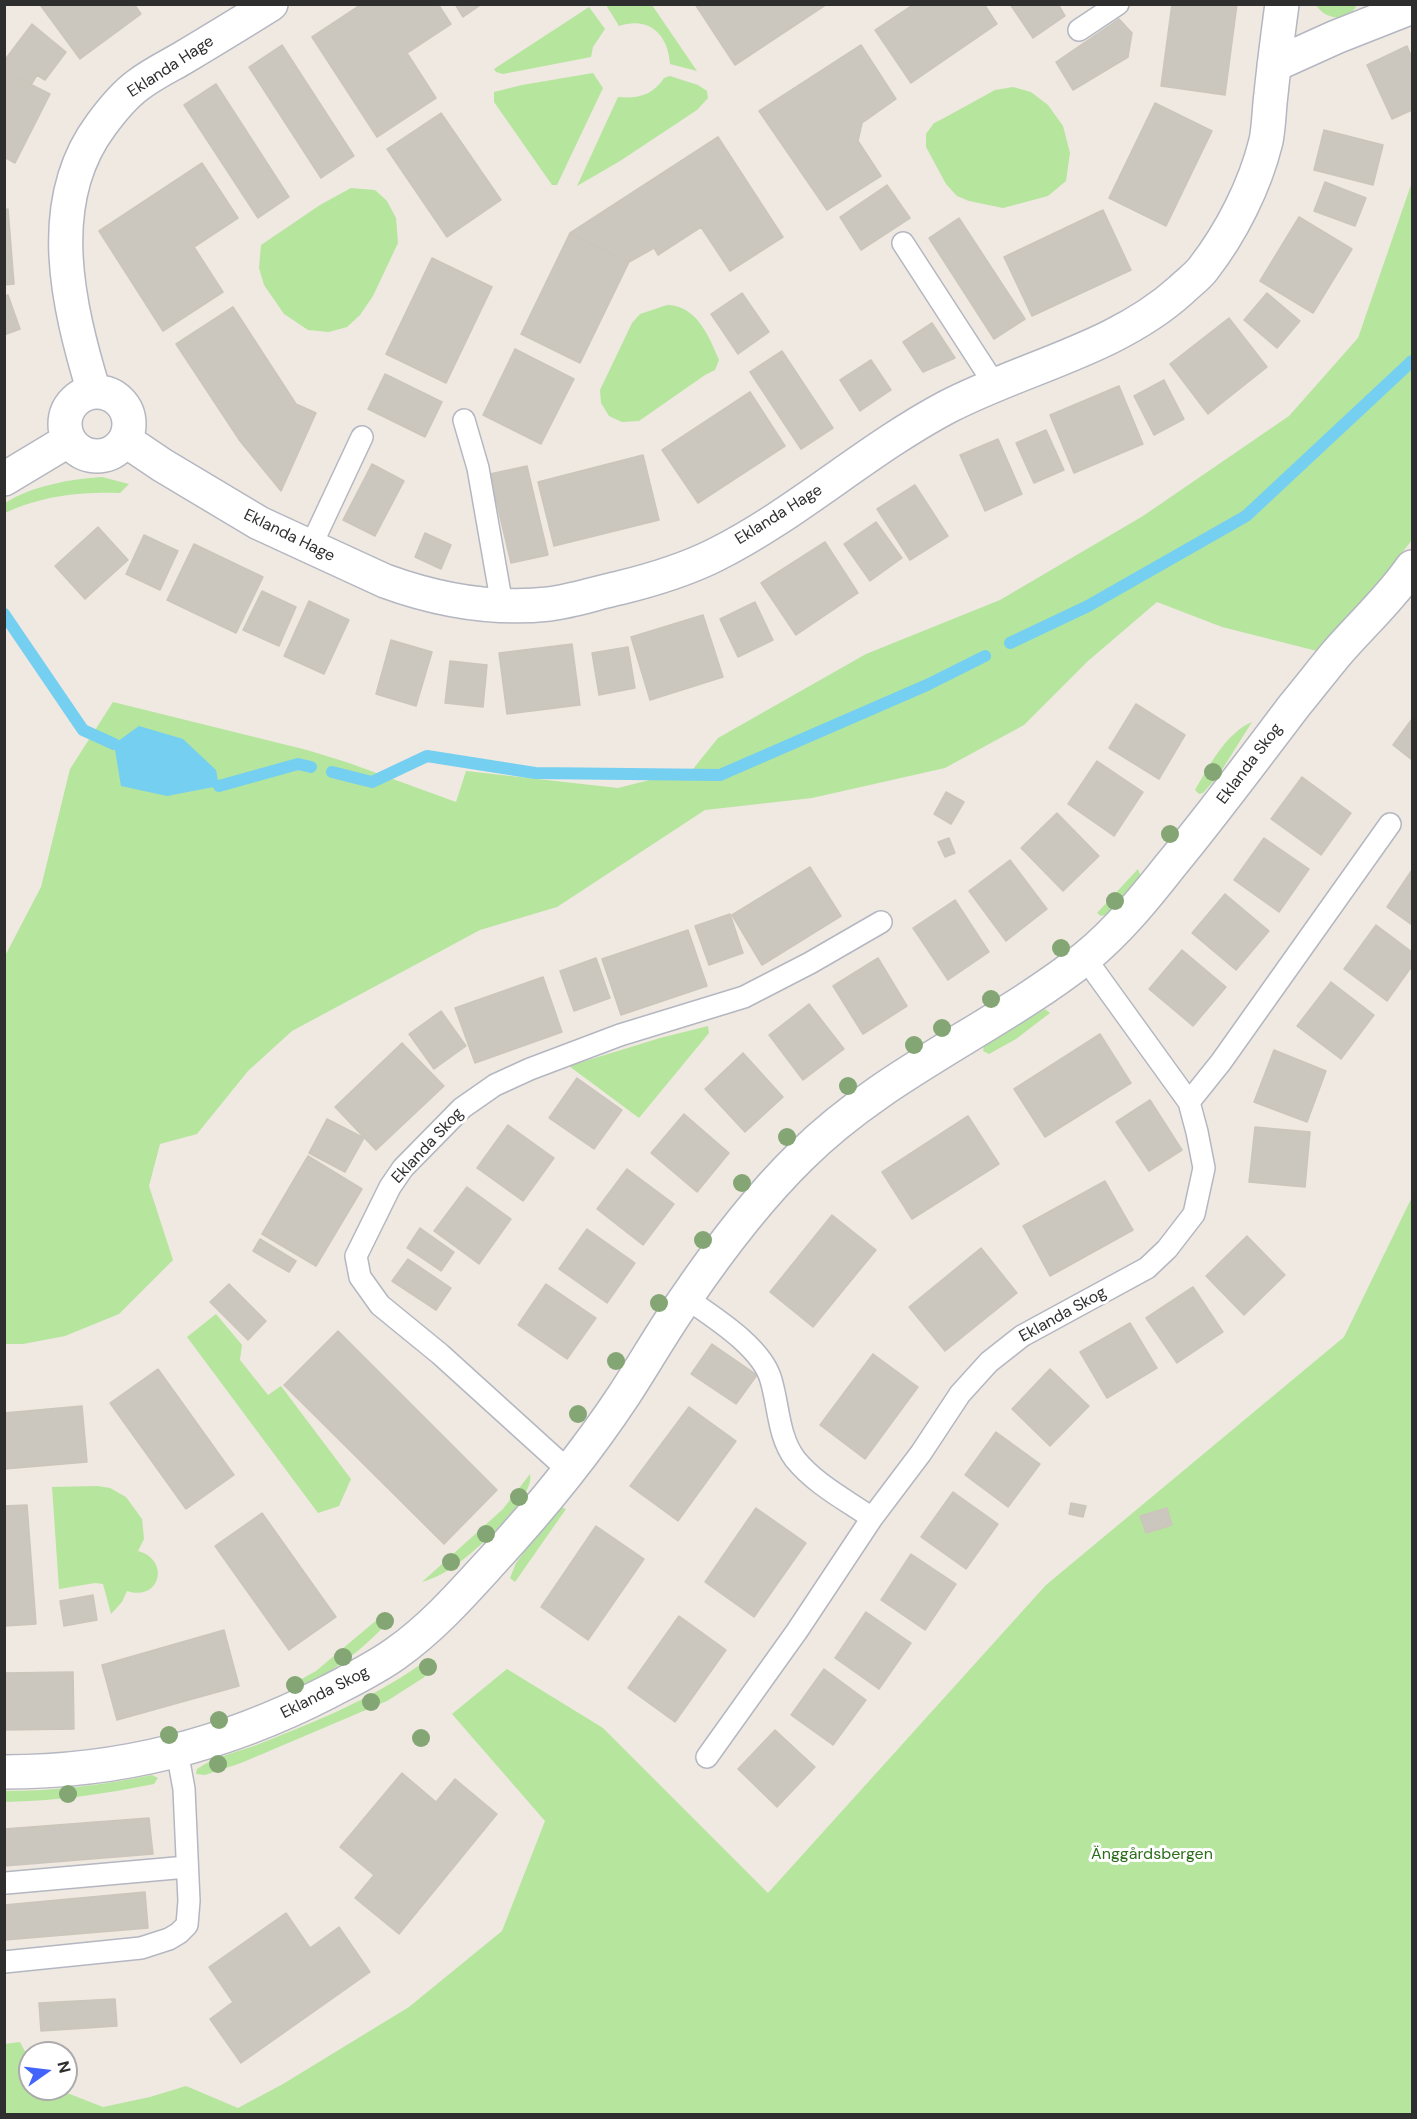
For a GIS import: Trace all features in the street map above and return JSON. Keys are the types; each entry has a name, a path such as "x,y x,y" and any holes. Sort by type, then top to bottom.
{"street":[{"name":"Eklanda Hage","path":"94,392 77,326 64,243 68,203 78,164 96,132 114,107 138,85 271,4"},
{"name":"Eklanda Hage","path":"125,440 259,524 405,588 466,602 502,605 550,603 590,595 674,572 716,555 767,524 911,428 946,408 1124,331 1166,304 1202,270 1236,219 1252,180 1266,140 1282,4"},
{"path":"1274,65 1402,8"},
{"path":"94,392 113,396 121,403 129,421 129,431 125,440 111,453 92,457 75,448 69,440 65,432 66,414 77,399 94,392"},
{"path":"4,479 69,440"},
{"name":"Eklanda Skog","path":"4,1772 73,1770 150,1758 206,1744 250,1728 296,1709 377,1667 453,1605 519,1532 569,1471 622,1398 686,1298 741,1223 800,1157 838,1122 1016,1006 1085,958 1127,920 1330,661 1413,567"}],"lane":[{"path":"1079,30 1118,4"},
{"path":"903,243 995,385"},
{"path":"464,420 478,468 502,605"},
{"path":"310,548 362,437"},
{"path":"1189,1102 1221,1062 1390,824"},
{"name":"Eklanda Skog","path":"569,1471 440,1354 380,1305 360,1277 356,1256 390,1187 403,1168 462,1108 495,1085 530,1069 620,1035 744,997 810,963 880,922"},
{"name":"Eklanda Skog","path":"707,1757 797,1631 872,1518 921,1453 960,1395 989,1362 1022,1336 1148,1268 1167,1249 1194,1214 1204,1168 1189,1102 1085,958"},
{"path":"686,1298 741,1338 762,1362 771,1378 782,1435 794,1457 809,1474 872,1518"},
{"path":"4,1962 141,1948 169,1940 187,1925 189,1901 184,1790 177,1751"},
{"path":"6,1883 187,1867"}],"green space":[{"path":"606,5 652,5 697,71 670,64 666,44 655,30 640,24 619,26"},
{"path":"1316,5 1357,5 1353,11 1343,17 1331,17"},
{"path":"589,7 605,29 593,47 591,57 503,74 496,72 494,69"},
{"path":"593,73 603,88 557,185 552,185 494,102 494,92"},
{"path":"670,76 698,85 707,91 708,98 697,110 620,161 577,186 618,97 644,95 660,84 664,78"},
{"path":"1013,87 1031,92 1048,105 1063,126 1070,153 1066,181 1048,196 1003,208 969,201 957,196 946,184 926,147 926,134 934,123 995,90"},
{"path":"1412,182 1412,540 1378,583 1317,651 1222,627 1157,602 1088,661 1024,725 945,768 812,798 705,810 557,907 480,930 292,1031 248,1071 197,1134 160,1144 149,1186 173,1260 119,1314 65,1336 23,1344 5,1344 5,956 41,887 70,769 113,702 307,750 456,802 466,771 618,788 693,769 718,738 866,654 1000,600 1143,516 1289,416 1358,338"},
{"path":"351,188 375,190 387,201 396,218 398,243 373,296 360,315 347,327 329,332 308,330 284,314 264,285 259,268 261,245 320,205"},
{"path":"667,305 677,306 694,316 706,332 719,360 715,370 639,421 622,422 609,416 601,403 600,390 632,323 640,314"},
{"path":"102,477 129,484 120,493 61,496 5,513 5,503 27,492 64,482"},
{"path":"1252,722 1218,776 1203,793 1199,794 1195,790 1219,751 1234,734"},
{"path":"1138,869 1141,877 1119,906 1101,916 1097,913"},
{"path":"1045,1009 1050,1013 1016,1039 989,1054 983,1051 984,1045"},
{"path":"708,1026 709,1033 639,1118 569,1066 660,1038"},
{"name":"Änggårdsbergen","path":"1412,1197 1412,2114 5,2114 4,2044 18,2042 18,2101 78,2101 78,2097 103,2107 150,2097 186,2086 238,2108 283,2084 409,2007 502,1931 545,1821 452,1714 507,1669 603,1728 768,1893 1046,1585 1344,1337"},
{"path":"216,1314 242,1345 240,1360 268,1395 281,1386 351,1479 339,1506 318,1513 187,1337"},
{"path":"530,1474 524,1496 489,1537 452,1568 422,1582 503,1509"},
{"path":"52,1487 110,1488 126,1497 142,1519 144,1539 138,1551 155,1563 158,1571 154,1586 138,1593 127,1591 122,1602 111,1614 103,1584 95,1583 59,1589"},
{"path":"561,1507 566,1509 515,1582 510,1578 516,1563 556,1509"},
{"path":"385,1613 392,1617 361,1648 325,1674 299,1688 296,1682 316,1671"},
{"path":"428,1659 435,1660 436,1666 423,1678 387,1701 241,1763 205,1775 196,1774 197,1769 212,1761 349,1706"},
{"path":"152,1775 158,1778 154,1784 135,1788 61,1799 5,1802 5,1791 78,1787"}],"water":[{"path":"139,726 183,739 216,770 219,786 167,796 121,786 114,744"}],"building":[{"path":"43,4 134,4 141,14 80,59 41,6"},
{"path":"362,4 438,4 451,24 407,53 436,98 377,137 312,37"},
{"path":"455,4 482,4 463,17"},
{"path":"695,4 827,4 735,65"},
{"path":"914,4 984,4 997,24 911,83 875,30"},
{"path":"1010,4 1058,4 1065,16 1033,38"},
{"path":"1172,4 1237,4 1225,95 1161,86"},
{"path":"1119,19 1132,33 1128,57 1073,90 1056,62"},
{"path":"32,24 66,52 45,80 37,75 31,85 4,71 4,61"},
{"path":"282,45 354,156 321,178 249,67"},
{"path":"861,45 896,99 862,123 858,141 881,176 827,210 759,111"},
{"path":"1407,46 1412,58 1412,110 1392,119 1367,65"},
{"path":"4,71 50,94 15,163 4,157"},
{"path":"216,84 289,197 258,218 184,105"},
{"path":"1155,103 1212,131 1166,226 1109,198"},
{"path":"441,113 501,200 447,237 387,149"},
{"path":"1324,130 1383,145 1373,185 1314,170"},
{"path":"718,137 783,237 730,271 701,227 658,255 654,248 629,262 570,233"},
{"path":"202,163 238,218 194,247 223,292 163,331 99,231"},
{"path":"1325,182 1366,198 1355,226 1314,211"},
{"path":"887,185 910,218 861,250 840,217"},
{"path":"8,209 14,284 4,285 4,210"},
{"path":"1103,210 1131,270 1032,316 1004,257"},
{"path":"1299,217 1352,249 1313,313 1260,281"},
{"path":"959,218 1025,319 994,339 929,238"},
{"path":"570,233 629,262 580,363 521,334"},
{"path":"432,258 492,287 446,383 386,354"},
{"path":"742,293 769,332 738,354 711,314"},
{"path":"1267,293 1300,321 1277,348 1244,320"},
{"path":"8,295 20,329 4,335 4,296"},
{"path":"233,307 296,404 316,413 281,491 240,441 176,344"},
{"path":"1229,318 1267,367 1208,414 1170,364"},
{"path":"932,323 955,358 923,372 903,342"},
{"path":"515,349 574,379 541,444 483,415"},
{"path":"782,351 833,428 801,449 750,372"},
{"path":"871,360 891,390 860,411 840,380"},
{"path":"385,374 442,402 425,437 368,409"},
{"path":"1164,380 1184,419 1154,435 1134,396"},
{"path":"1119,386 1143,444 1074,473 1050,415"},
{"path":"750,392 785,446 698,503 662,450"},
{"path":"1046,430 1064,470 1034,483 1016,443"},
{"path":"998,439 1022,494 985,511 960,455"},
{"path":"643,455 659,520 554,546 538,482"},
{"path":"372,464 404,481 375,536 343,520"},
{"path":"527,466 548,555 511,563 490,474"},
{"path":"915,485 948,536 910,560 877,509"},
{"path":"876,522 902,558 870,581 844,544"},
{"path":"98,527 128,560 85,599 55,566"},
{"path":"425,533 451,545 441,569 415,557"},
{"path":"144,535 178,551 160,590 126,574"},
{"path":"825,542 858,593 796,635 761,583"},
{"path":"194,544 263,577 236,633 167,600"},
{"path":"262,591 296,607 279,646 243,630"},
{"path":"309,601 349,620 324,674 284,656"},
{"path":"755,602 773,640 738,657 720,619"},
{"path":"703,615 723,677 650,700 631,637"},
{"path":"391,640 432,652 416,706 376,694"},
{"path":"572,644 580,705 507,714 499,653"},
{"path":"628,647 635,688 599,695 592,653"},
{"path":"450,661 487,665 483,707 445,703"},
{"path":"1136,704 1185,735 1159,779 1109,748"},
{"path":"1412,719 1412,760 1393,745"},
{"path":"1097,761 1143,792 1114,836 1068,804"},
{"path":"1302,777 1351,813 1321,855 1271,819"},
{"path":"946,792 964,802 951,824 934,814"},
{"path":"1057,813 1099,856 1063,891 1021,848"},
{"path":"949,838 955,853 945,857 938,842"},
{"path":"1264,838 1309,869 1279,912 1234,880"},
{"path":"1010,860 1047,909 1006,941 969,891"},
{"path":"810,867 841,916 762,965 732,915"},
{"path":"1412,870 1412,925 1387,907"},
{"path":"1225,894 1269,931 1236,970 1192,933"},
{"path":"955,900 989,952 948,980 913,928"},
{"path":"730,914 743,953 709,965 695,926"},
{"path":"1376,925 1412,952 1412,966 1387,1001 1344,969"},
{"path":"688,930 707,986 621,1015 602,959"},
{"path":"1182,950 1226,987 1193,1026 1149,989"},
{"path":"596,958 610,998 574,1011 560,971"},
{"path":"878,958 907,1006 863,1034 833,986"},
{"path":"543,977 562,1032 475,1063 455,1008"},
{"path":"1331,982 1374,1015 1341,1059 1297,1026"},
{"path":"809,1004 844,1049 803,1080 769,1035"},
{"path":"441,1011 466,1046 434,1069 409,1034"},
{"path":"1100,1034 1131,1083 1045,1137 1014,1089"},
{"path":"402,1043 444,1086 376,1150 335,1107"},
{"path":"1274,1050 1326,1071 1307,1122 1254,1102"},
{"path":"743,1053 783,1097 745,1132 705,1089"},
{"path":"577,1078 622,1110 594,1149 549,1118"},
{"path":"1150,1100 1182,1150 1149,1171 1116,1122"},
{"path":"684,1114 729,1153 697,1192 651,1153"},
{"path":"968,1116 999,1164 912,1219 882,1172"},
{"path":"327,1119 364,1138 345,1172 309,1153"},
{"path":"508,1125 554,1158 523,1201 477,1168"},
{"path":"1255,1127 1310,1132 1305,1187 1249,1182"},
{"path":"308,1156 362,1189 316,1266 262,1234"},
{"path":"627,1169 674,1204 643,1245 597,1209"},
{"path":"1105,1181 1133,1230 1050,1276 1023,1226"},
{"path":"467,1187 511,1219 479,1264 434,1231"},
{"path":"832,1215 876,1250 813,1327 770,1292"},
{"path":"420,1228 454,1252 441,1271 407,1248"},
{"path":"587,1229 635,1263 607,1303 559,1269"},
{"path":"1247,1236 1285,1275 1244,1315 1206,1276"},
{"path":"260,1239 296,1261 289,1272 253,1251"},
{"path":"981,1248 1017,1293 945,1351 909,1307"},
{"path":"408,1259 451,1288 436,1310 392,1281"},
{"path":"229,1284 266,1321 248,1340 210,1302"},
{"path":"546,1284 596,1318 567,1359 518,1325"},
{"path":"1193,1287 1223,1332 1177,1363 1146,1318"},
{"path":"1130,1323 1157,1368 1107,1398 1080,1352"},
{"path":"338,1331 497,1490 444,1544 284,1385"},
{"path":"712,1344 757,1375 736,1404 691,1374"},
{"path":"873,1354 918,1387 865,1459 820,1425"},
{"path":"158,1369 234,1475 186,1509 110,1403"},
{"path":"1050,1369 1089,1406 1050,1446 1012,1409"},
{"path":"82,1406 87,1462 4,1469 4,1413"},
{"path":"689,1407 736,1441 678,1521 630,1486"},
{"path":"996,1432 1040,1464 1008,1507 965,1475"},
{"path":"953,1492 998,1524 966,1569 921,1537"},
{"path":"1071,1503 1086,1506 1083,1517 1069,1514"},
{"path":"27,1505 36,1624 4,1626 4,1506"},
{"path":"756,1508 806,1543 754,1617 705,1582"},
{"path":"1167,1508 1172,1525 1146,1533 1140,1516"},
{"path":"262,1513 336,1617 289,1650 215,1546"},
{"path":"596,1526 644,1559 588,1640 541,1607"},
{"path":"911,1554 956,1584 925,1630 881,1600"},
{"path":"93,1595 97,1620 64,1626 60,1601"},
{"path":"866,1612 911,1643 879,1689 835,1658"},
{"path":"679,1616 726,1650 675,1722 628,1688"},
{"path":"224,1630 239,1686 117,1720 102,1665"},
{"path":"824,1669 866,1700 833,1745 791,1715"},
{"path":"73,1672 74,1729 4,1730 4,1673"},
{"path":"775,1730 815,1767 777,1807 738,1769"},
{"path":"402,1773 436,1802 455,1779 497,1814 399,1934 355,1898 374,1875 340,1847"},
{"path":"149,1818 153,1854 4,1866 4,1829"},
{"path":"145,1892 148,1928 4,1940 4,1905"},
{"path":"286,1913 310,1948 339,1927 370,1972 241,2063 210,2019 233,2002 209,1967"},
{"path":"115,1999 117,2026 41,2031 39,2003"}],"waterway":[{"path":"1010,643 1088,606 1246,516 1412,361"},
{"path":"4,614 83,730 114,744"},
{"path":"332,772 372,782 427,756 535,773 720,775 927,685 985,656"},
{"path":"219,786 298,764 311,767"}]}
